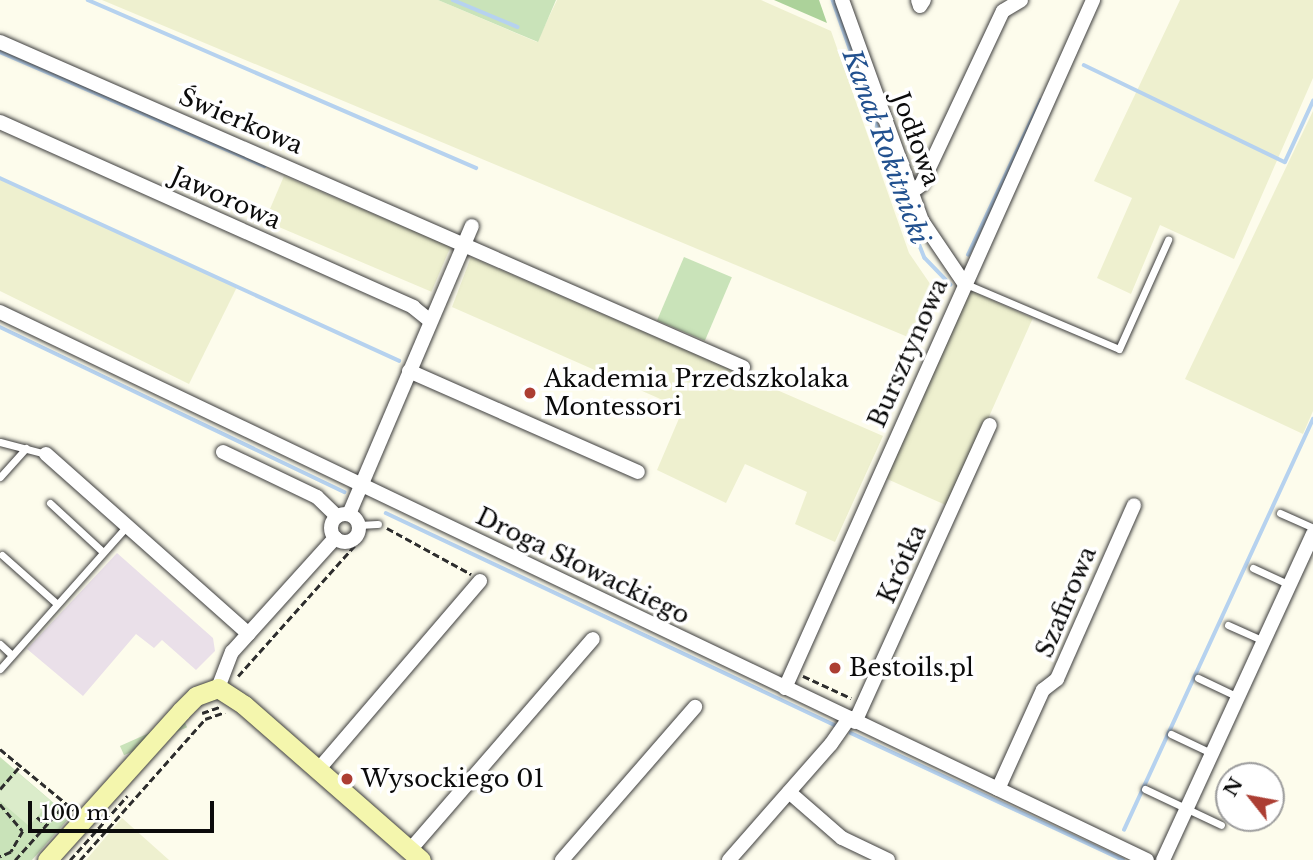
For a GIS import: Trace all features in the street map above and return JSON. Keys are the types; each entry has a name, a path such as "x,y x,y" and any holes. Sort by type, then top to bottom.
{"street":[{"name":"Jodłowa","path":"842,0 910,193 932,242 964,283"},
{"path":"918,0 920,6 924,0"},
{"path":"910,193 921,185 1003,11 1021,0"},
{"name":"Bursztynowa","path":"785,688 964,283 1093,0"},
{"name":"Świerkowa","path":"0,42 465,242 743,367"},
{"name":"Jaworowa","path":"0,122 413,307 430,321"},
{"path":"335,538 351,541 352,519 360,484 472,226"},
{"name":"Droga Słowackiego","path":"0,312 1147,860"},
{"path":"409,371 638,472"},
{"name":"Krótka","path":"733,859 864,704 990,425"},
{"path":"223,452 317,497 352,519"},
{"path":"46,454 249,634"},
{"name":"Szafirowa","path":"998,789 1043,690 1057,679 1134,505"},
{"path":"335,538 331,527 352,519"},
{"path":"1163,860 1313,534"},
{"path":"335,538 225,661 226,684 415,855 593,639"},
{"path":"318,770 480,581"},
{"path":"47,860 196,696 226,684"},
{"path":"562,860 695,708"},
{"path":"789,792 842,838 888,860"}],"lane":[{"path":"964,283 1119,349 1168,240"},
{"path":"0,442 46,454"},
{"path":"0,477 26,448"},
{"path":"50,503 103,552"},
{"path":"1280,513 1313,528"},
{"path":"352,519 378,524"},
{"path":"0,669 127,525"},
{"path":"2,555 56,603"},
{"path":"1253,568 1290,585"},
{"path":"1228,625 1264,641"},
{"path":"0,644 12,655"},
{"path":"1199,678 1238,697"},
{"path":"1171,734 1212,753"},
{"path":"1145,789 1215,822"}],"path":[{"path":"226,684 361,540 352,519"},
{"path":"378,524 448,558 480,581"},
{"path":"793,672 864,704"},
{"path":"71,860 203,713 222,707 228,712 205,719 80,860"},
{"path":"0,749 85,818"},
{"path":"0,789 19,767"},
{"path":"0,804 22,827 22,838 0,858"},
{"path":"15,860 65,804"},
{"path":"37,817 46,825"},
{"path":"15,847 22,853"}],"shaded area":[{"path":"117,553 213,638 215,651 196,670 162,640 154,648 136,634 83,696 27,649"}],"green space":[{"path":"102,0 438,0 537,42 557,0 761,0 831,31 909,253 935,291 915,340"},
{"path":"438,0 556,0 538,42"},
{"path":"774,0 819,0 827,23"},
{"path":"1180,0 1313,0 1313,78 1234,259 1160,225 1131,294 1097,278 1132,198 1094,181"},
{"path":"1313,111 1313,411 1303,434 1185,379"},
{"path":"284,176 451,247 431,292 265,221"},
{"path":"0,179 237,287 189,384 0,291"},
{"path":"471,257 883,436 835,542 795,524 807,492 745,464 726,503 657,470 683,409 452,307"},
{"path":"684,257 732,277 705,341 657,321"},
{"path":"967,289 1033,318 949,506 883,477"},
{"path":"183,718 187,727 124,755 120,746"},
{"path":"0,757 70,817 32,860 0,860"},
{"path":"17,772 51,801 29,826 0,801 0,791"},
{"path":"122,818 169,860 86,860"}],"waterway":[{"path":"88,0 476,168"},
{"path":"453,0 518,27"},
{"name":"Kanał Rokitnicki","path":"833,0 925,258 951,285"},
{"path":"0,52 265,166"},
{"path":"1084,65 1285,162 1313,101"},
{"path":"968,255 1041,100"},
{"path":"0,178 399,361"},
{"path":"0,327 345,492"},
{"path":"1124,830 1313,419"},
{"path":"386,513 836,726"},
{"path":"851,733 1123,860"}],"place":[{"name":"Akademia Przedszkolaka Montessori","path":"530,393"},
{"name":"Bestoils.pl","path":"835,668"},
{"name":"Wysockiego 01","path":"347,779"}]}
